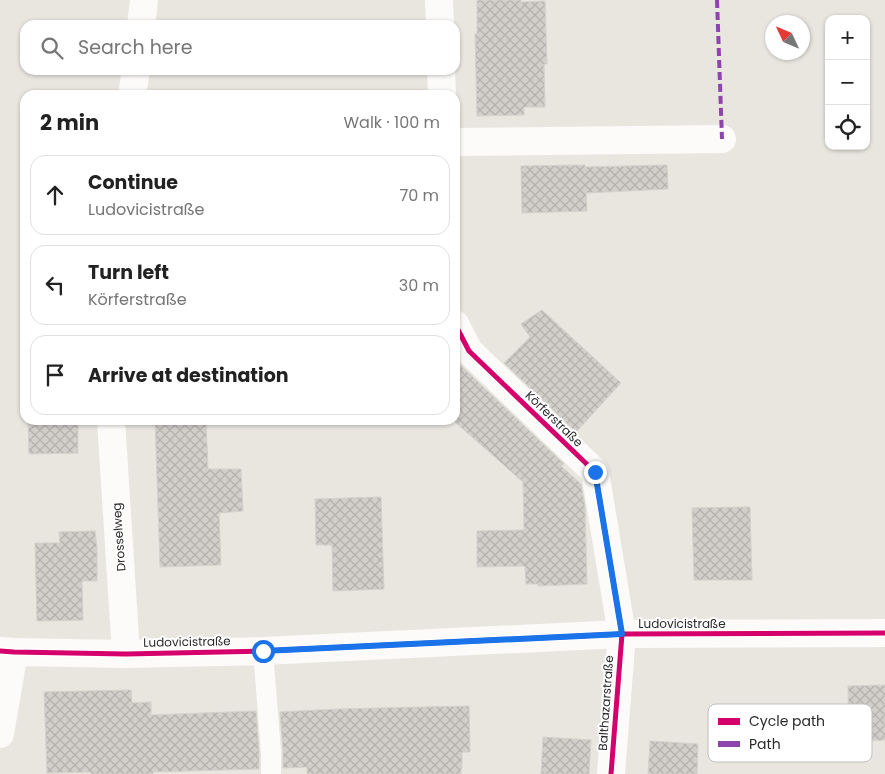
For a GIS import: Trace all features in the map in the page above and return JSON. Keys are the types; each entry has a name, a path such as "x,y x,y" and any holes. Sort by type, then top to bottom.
{"street":[{"path":"142,20 144,0"},
{"path":"439,0 440,20"},
{"path":"133,90 135,75"},
{"path":"441,75 442,90"},
{"path":"460,142 722,139"},
{"name":"Körferstraße","path":"460,334 469,351 595,472 622,634"},
{"name":"Drosselweg","path":"111,425 126,654"},
{"name":"Ludovicistraße","path":"7,652 126,654 263,651 622,634 885,633"},
{"name":"Balthazarstraße","path":"611,774 622,634"},
{"path":"0,734 7,652"}],"lane":[{"path":"263,651 271,774"}],"building":[{"path":"477,0 545,1 547,64 544,64 545,107 524,107 524,115 477,116 475,34 477,34"},
{"path":"585,165 585,167 667,165 668,189 586,193 587,211 522,213 521,166"},
{"path":"542,310 621,383 576,432 504,363 530,337 521,324"},
{"path":"460,365 564,464 561,466 581,484 585,507 587,584 538,586 538,584 526,584 525,566 477,567 477,531 524,530 523,482 458,425 460,425"},
{"path":"28,425 78,425 78,453 29,454"},
{"path":"155,425 206,425 208,469 241,469 243,511 219,513 221,565 160,567"},
{"path":"381,497 384,589 333,591 332,545 316,545 315,499"},
{"path":"750,507 752,580 694,580 692,508"},
{"path":"95,531 97,581 82,581 83,620 37,621 35,543 60,543 59,532"},
{"path":"885,685 885,740 872,741 872,704 848,704 848,686"},
{"path":"131,690 132,703 151,702 151,715 256,711 259,769 153,772 153,774 47,773 44,692"},
{"path":"469,706 470,752 462,752 461,774 308,774 307,767 283,768 280,712"},
{"path":"543,737 591,740 589,774 541,774"},
{"path":"650,741 698,744 697,774 648,774"}],"marked path":[{"path":"717,0 722,139"}],"cycle path":[{"path":"460,334 469,351 595,472 622,634 611,774"},
{"path":"0,651 126,654 263,651 622,634 885,633"}],"route":[{"path":"263,651 622,634 595,472"}]}
